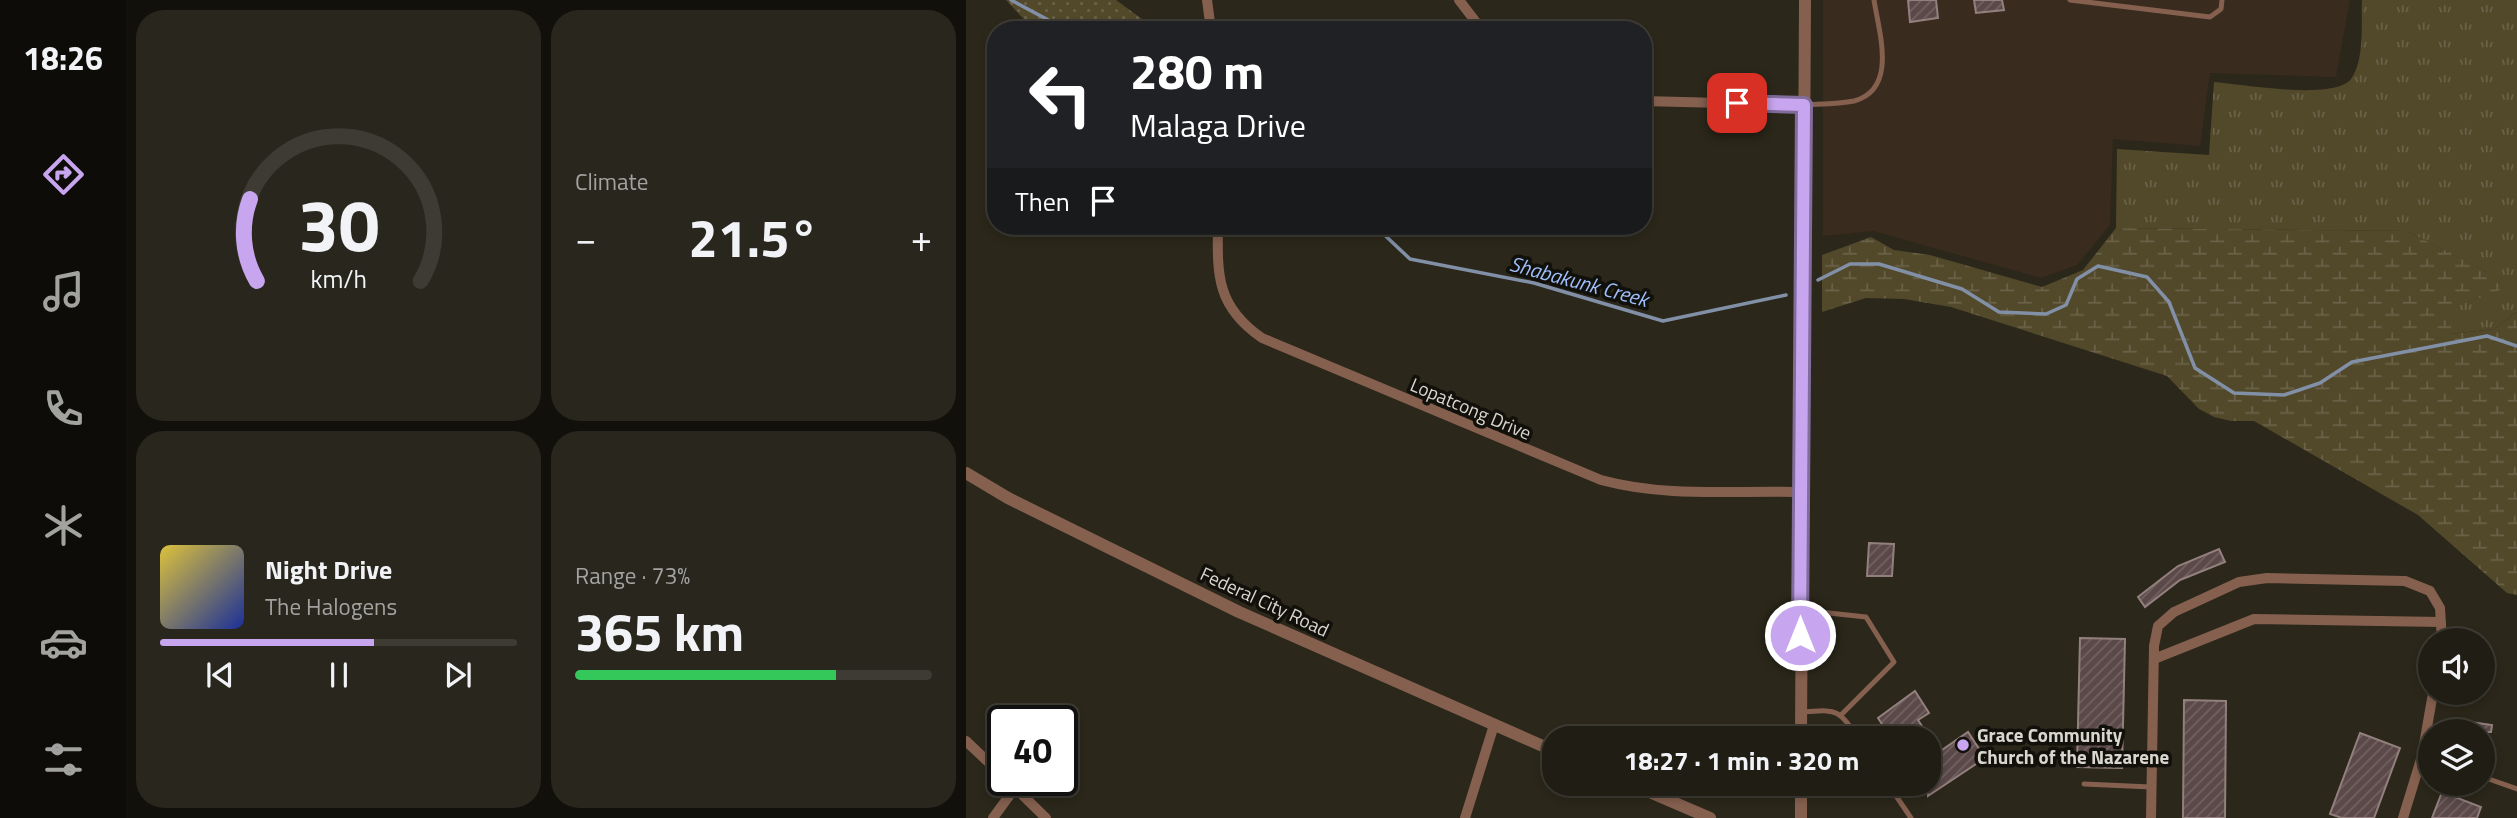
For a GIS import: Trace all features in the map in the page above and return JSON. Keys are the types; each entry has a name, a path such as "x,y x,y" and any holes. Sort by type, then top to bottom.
{"street":[{"path":"1206,0 1210,21"},
{"path":"1459,0 1475,21"},
{"path":"1801,726 1805,0"},
{"path":"1652,101 1804,105"},
{"name":"Lopatcong Drive","path":"1217,235 1217,267 1225,299 1235,315 1262,338 1601,480 1655,492 1688,494 1801,492"},
{"name":"Federal City Road","path":"966,473 1008,498 1239,612 1542,746"},
{"path":"2151,818 2154,659 2158,626 2174,612 2239,582 2267,578 2404,581 2430,591 2440,608 2441,628"},
{"path":"2154,659 2254,619 2441,622"},
{"path":"1465,818 1494,725"},
{"path":"966,741 987,761"},
{"path":"2403,818 2418,779"},
{"path":"993,818 1005,796"},
{"path":"1023,796 1046,818"},
{"path":"1659,796 1710,818"},
{"path":"1801,796 1801,818"}],"lane":[{"path":"1804,105 1854,100 1872,92 1880,82 1883,64 1874,0"},
{"path":"2070,0 2210,16 2221,9 2222,0"},
{"path":"1800,610 1866,617 1894,663 1842,715"},
{"path":"1801,712 1830,711 1842,715 1849,726"},
{"path":"2495,781 2517,789"},
{"path":"2084,784 2151,787"},
{"path":"1896,796 1911,818"}],"shaded area":[{"path":"1823,0 2350,0 2336,77 2210,73 2200,146 2113,139 2110,225 2077,265 2041,278 1873,231 1823,236"}],"green space":[{"path":"1006,0 1116,0 1145,21 1026,21"},
{"path":"2362,0 2517,0 2517,312 2494,329 2451,334 2451,308 2512,285 2407,231 2116,228 2117,149 2209,155 2214,82 2286,90 2341,86 2351,79 2358,62"},
{"path":"2116,228 2407,231 2513,285 2452,308 2451,334 2494,329 2517,312 2517,595 2507,593 2418,515 2254,421 2231,421 2214,417 2199,409 2167,376 1951,307 1904,299 1866,298 1822,312 1822,255 1871,237 1894,250 1930,255 2042,287 2083,270"}],"building":[{"path":"1908,0 1936,0 1938,18 1910,22"},
{"path":"1974,0 2002,0 2004,10 1976,13"},
{"path":"1869,543 1894,544 1892,576 1867,576"},
{"path":"2219,549 2225,562 2180,580 2145,607 2138,597 2178,566"},
{"path":"2080,638 2125,639 2122,768 2077,767"},
{"name":"Grace Community Church of the Nazarene","path":"1915,691 1929,713 1918,720 1922,726 1883,726 1878,718"},
{"path":"2184,700 2226,701 2225,818 2183,818"},
{"name":"Grace Community Church of the Nazarene","path":"1968,732 1985,758 1941,787 1941,751"},
{"path":"2360,733 2400,748 2374,818 2342,818 2330,814"},
{"path":"2440,796 2452,796 2481,807 2477,818 2432,818"}],"waterway":[{"name":"Shabakunk Creek","path":"1011,0 1050,21"},
{"name":"Shabakunk Creek","path":"1385,235 1410,259 1534,283 1663,321 1786,295"},
{"name":"Shabakunk Creek","path":"1818,280 1850,264 1879,264 1962,289 1999,312 2046,314 2066,305 2077,279 2098,266 2147,277 2169,302 2195,368 2234,393 2284,395 2320,383 2352,362 2487,336 2517,346"}],"place":[{"name":"Grace Community Church of the Nazarene","path":"1963,745"}],"route":[{"path":"1737,103 1804,105 1800,635"}]}
